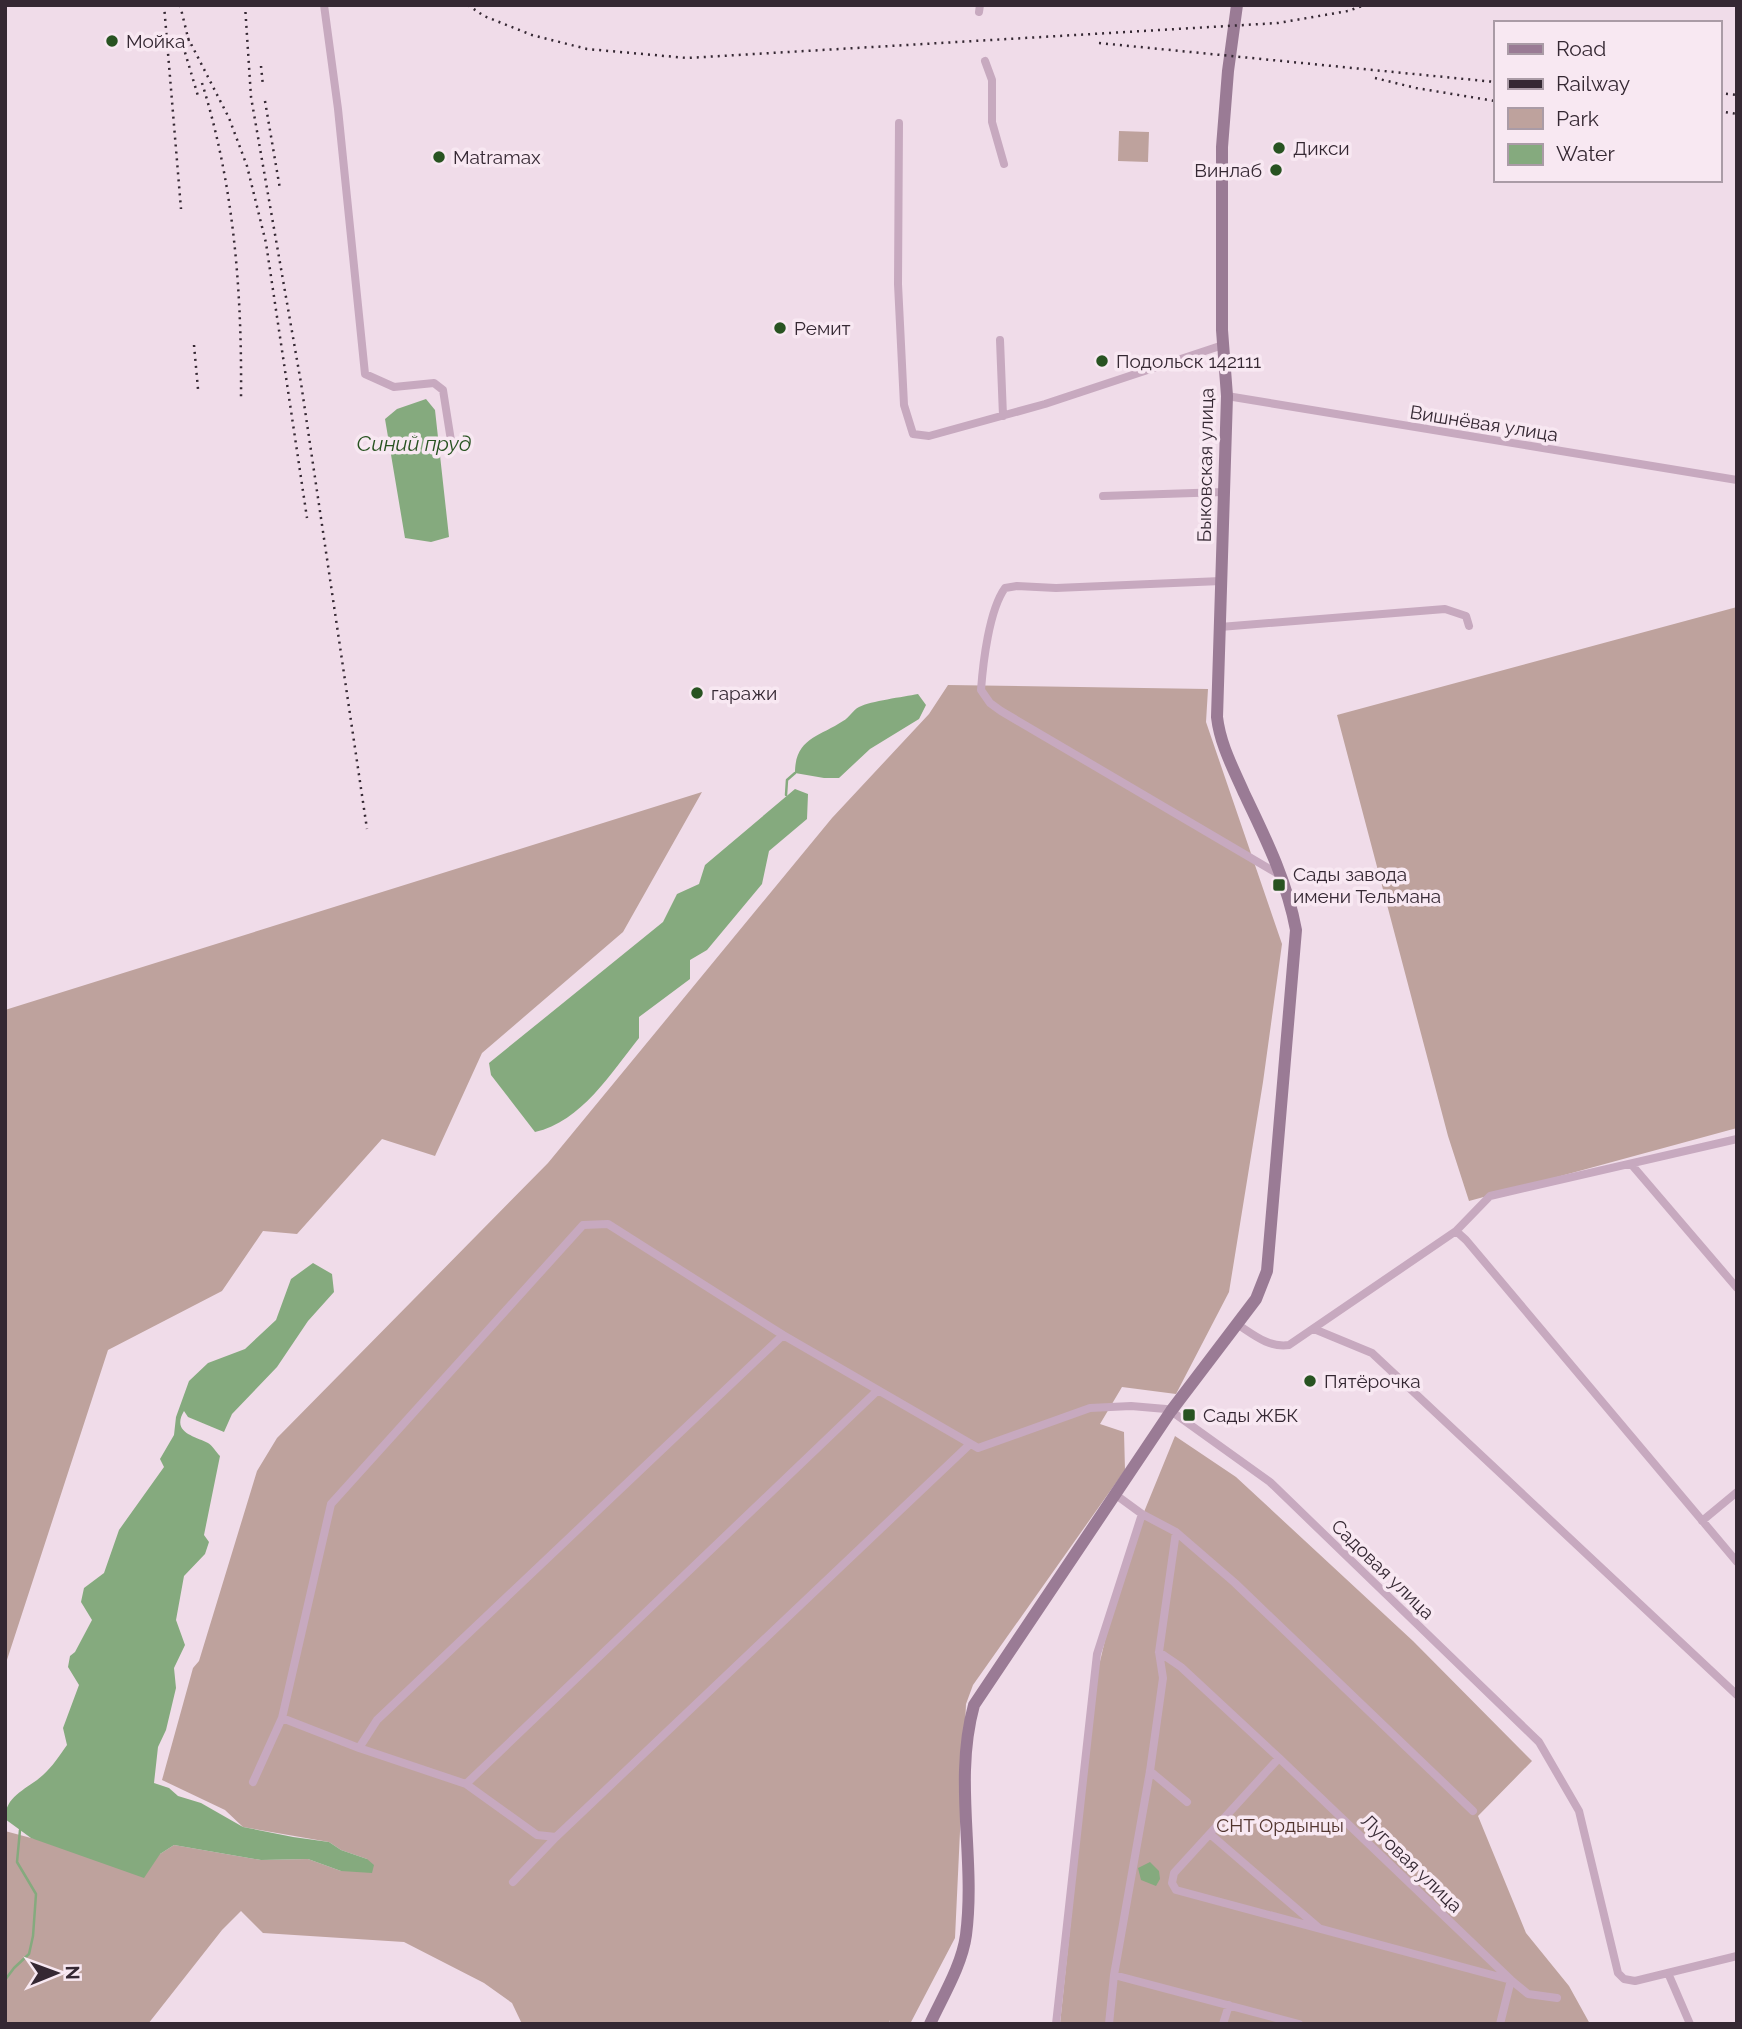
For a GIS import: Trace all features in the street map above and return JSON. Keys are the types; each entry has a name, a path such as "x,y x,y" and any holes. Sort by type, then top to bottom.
{"street":[{"path":"324,5 338,109 365,374 394,387 434,383 443,390 452,447"},
{"name":"Быковская улица","path":"930,2024 954,1973 965,1938 968,1907 965,1750 974,1705 1171,1411 1256,1299 1267,1271 1296,930 1292,907 1280,875 1225,752 1217,717 1227,396 1221,273 1223,128 1237,5"},
{"path":"985,61 992,80 992,122 1004,164"},
{"path":"899,124 898,284 904,404 913,434 929,436 1003,416 1223,345"},
{"path":"1000,340 1003,416"},
{"name":"Вишнёвая улица","path":"1227,396 1737,480"},
{"path":"1103,496 1224,492"},
{"path":"1221,581 1056,588 1017,586 1005,589 997,602 990,628 981,690 990,703 1001,711 1280,875"},
{"path":"1220,627 1445,609 1466,616 1469,626"},
{"path":"1237,1324 1278,1347 1289,1345 1455,1231 1490,1196 1737,1139"},
{"path":"1631,1164 1737,1288"},
{"path":"253,1782 282,1718 331,1504 583,1225 608,1224 783,1335 978,1448 1090,1408 1131,1406 1171,1411"},
{"path":"1455,1231 1466,1240 1737,1562"},
{"path":"1314,1329 1372,1353 1737,1695"},
{"path":"359,1748 377,1720 783,1335"},
{"path":"466,1784 877,1391"},
{"name":"Садовая улица","path":"1171,1411 1270,1482 1539,1742 1579,1811 1618,1973 1624,1979 1635,1981 1668,1973"},
{"path":"513,1881 556,1837 970,1445"},
{"path":"1702,1521 1737,1492"},
{"path":"1116,1495 1142,1514 1176,1532 1235,1583 1473,1811"},
{"path":"1056,2024 1097,1654 1142,1514"},
{"path":"1109,2024 1114,1975 1150,1771 1163,1678 1159,1652 1176,1532"},
{"name":"Луговая улица","path":"1159,1652 1181,1667 1279,1758 1511,1980 1528,1994 1557,1998"},
{"path":"282,1718 359,1748 466,1784 537,1835 556,1837"},
{"path":"1279,1758 1174,1873 1172,1883 1176,1890 1511,1980 1500,2024"},
{"path":"1150,1771 1187,1801"},
{"path":"1210,1834 1320,1929"},
{"path":"1690,2024 1668,1973 1737,1956"},
{"path":"1114,1975 1299,2024"},
{"path":"1223,2024 1229,2005"}],"green space":[{"path":"1119,131 1149,132 1148,162 1118,161"},
{"path":"1737,607 1737,1128 1469,1201 1448,1136 1337,715"},
{"path":"948,685 1208,689 1206,722 1282,944 1229,1292 1176,1394 1122,1387 1100,1424 1124,1432 1125,1470 973,1685 966,1704 955,1938 910,2024 889,2024 890,2020 888,2024 522,2024 512,2003 484,1983 404,1942 263,1933 241,1911 222,1930 148,2024 5,2024 5,1831 31,1838 160,1854 174,1845 261,1860 308,1859 341,1871 367,1859 341,1850 329,1842 243,1827 225,1810 162,1780 193,1668 199,1661 257,1471 277,1438 548,1163 832,818 929,714"},
{"path":"702,792 623,932 482,1053 435,1156 382,1139 297,1234 263,1231 222,1291 108,1350 5,1666 5,1010"},
{"name":"СНТ Ордынцы","path":"1175,1436 1236,1477 1413,1641 1532,1761 1478,1816 1526,1933 1569,1986 1590,2024 1060,2024 1096,1678 1124,1561"}],"water":[{"name":"Синий пруд","path":"426,399 435,410 449,537 431,542 405,538 385,419 397,409"},
{"path":"918,694 926,705 919,719 870,749 839,778 795,773 796,761 804,745 845,720 857,708"},
{"path":"795,789 808,794 807,819 769,851 762,884 707,950 690,960 690,979 639,1017 639,1038 581,1107 552,1127 535,1132 491,1075 489,1063 663,922 677,894 699,884 705,865"},
{"path":"313,1263 332,1274 334,1292 308,1321 277,1367 232,1414 224,1432 188,1417 184,1411 181,1418 180,1424 186,1433 208,1443 220,1456 204,1535 209,1542 205,1554 184,1576 176,1620 185,1645 174,1668 176,1688 166,1730 158,1747 154,1783 169,1788 178,1796 201,1803 243,1827 329,1842 341,1850 367,1859 374,1865 372,1873 341,1871 308,1859 261,1860 174,1845 160,1854 144,1878 31,1838 5,1819 6,1811 13,1798 46,1772 67,1745 63,1728 79,1685 68,1667 70,1656 75,1652 92,1620 81,1602 84,1588 104,1573 119,1530 164,1467 160,1459 174,1435 176,1417 189,1381 208,1363 245,1349 276,1320 291,1279"},
{"path":"1150,1862 1159,1871 1160,1879 1156,1886 1141,1880 1138,1868"}],"waterway":[{"path":"786,795 787,780 795,773"},
{"path":"5,1980 29,1954 33,1936 36,1894 17,1862 20,1830"}],"railway":[{"path":"164,5 181,209"},
{"path":"180,5 190,46"},
{"path":"245,5 251,97 301,383 367,829"},
{"path":"468,5 484,16 532,35 587,49 687,58 1278,23 1348,11 1365,5"},
{"path":"188,38 229,118 247,166 266,243 307,518"},
{"path":"181,39 198,96"},
{"path":"1099,43 1494,82"},
{"path":"261,66 263,86"},
{"path":"1375,78 1494,101"},
{"path":"202,83 222,160 234,239 240,318 241,398"},
{"path":"1721,93 1737,95"},
{"path":"265,101 280,189"},
{"path":"1721,111 1737,114"},
{"path":"194,345 198,389"}],"place":[{"name":"Мойка","path":"112,41"},
{"name":"Дикси","path":"1279,148"},
{"name":"Matramax","path":"439,157"},
{"name":"Винлаб","path":"1276,170"},
{"name":"Ремит","path":"780,328"},
{"name":"Подольск 142111","path":"1102,361"},
{"name":"гаражи","path":"697,693"},
{"name":"Сады завода имени Тельмана","path":"1279,885"},
{"name":"Пятёрочка","path":"1310,1381"},
{"name":"Сады ЖБК","path":"1189,1415"}]}
